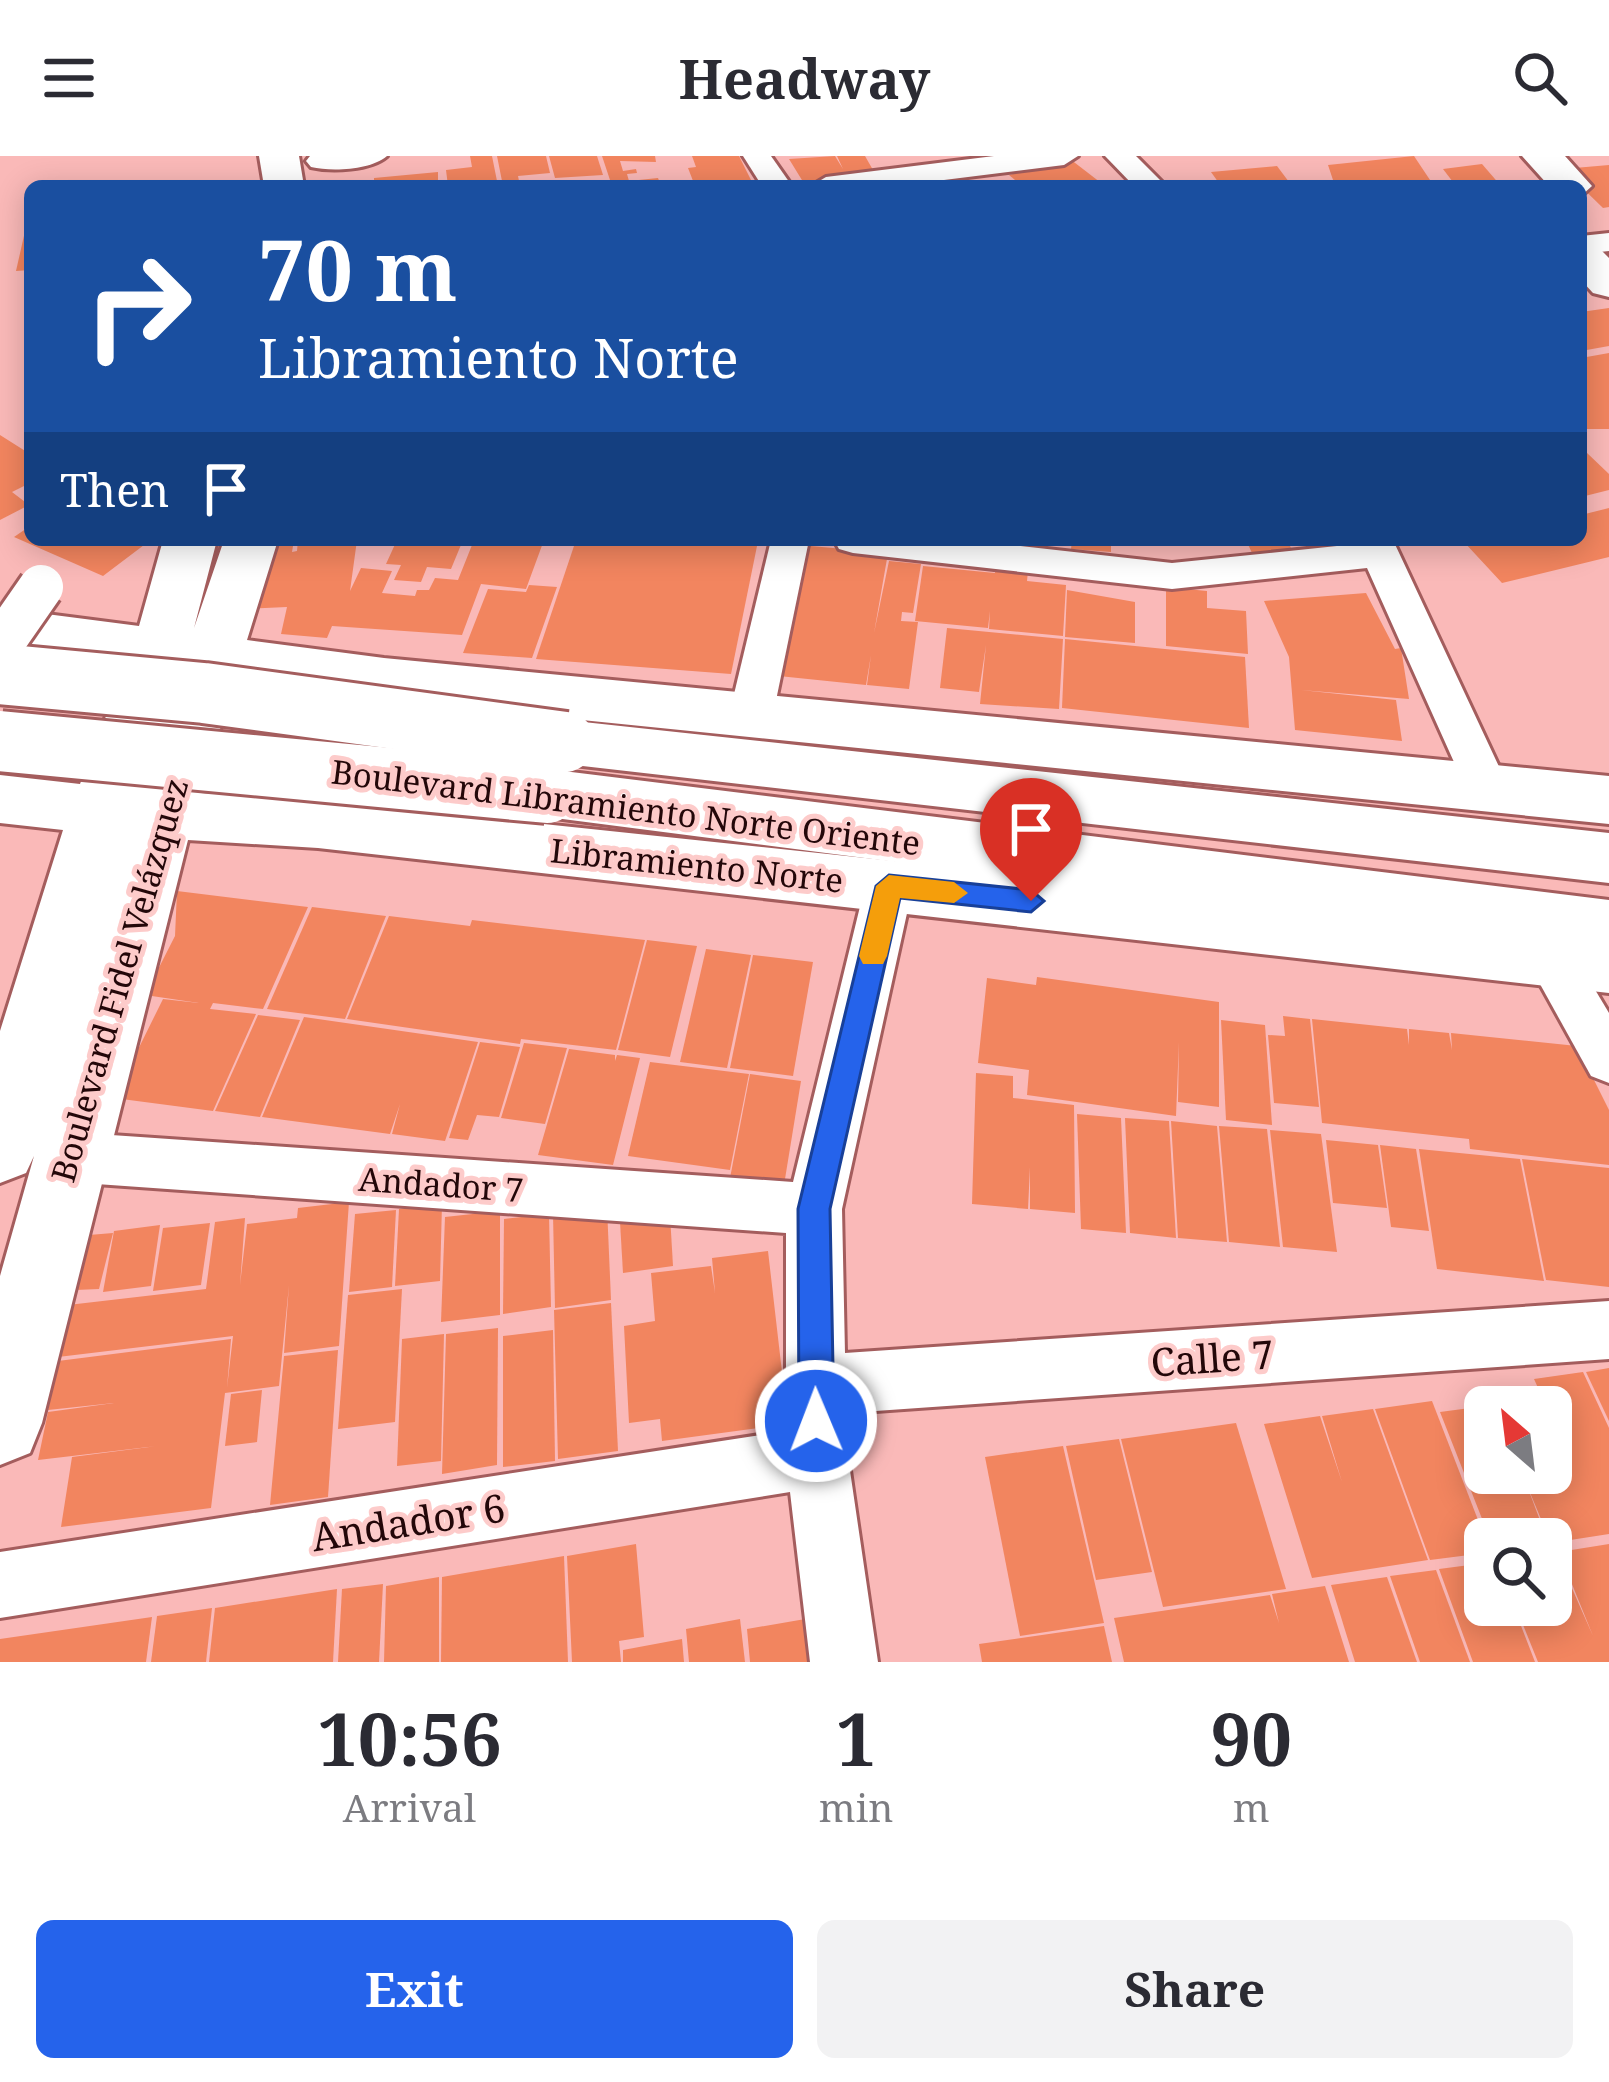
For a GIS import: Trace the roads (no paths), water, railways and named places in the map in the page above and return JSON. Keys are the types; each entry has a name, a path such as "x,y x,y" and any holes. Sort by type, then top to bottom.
{"main road":[{"path":"1523,171 1552,180"},
{"path":"1587,202 1609,225"},
{"path":"1587,257 1609,284"},
{"name":"Boulevard Fidel Velázquez","path":"189,652 190,546"},
{"name":"Boulevard Fidel Velázquez","path":"0,1149 189,652 248,546"},
{"path":"14,615 189,652 384,679 1609,800"},
{"path":"0,745 32,714 42,678 34,647 14,615"},
{"name":"Boulevard Libramiento Norte Oriente","path":"0,674 204,693 556,768 1609,926"},
{"path":"318,824 279,795 279,742 313,703 384,679"},
{"name":"Boulevard Libramiento Norte Oriente","path":"0,745 556,768 1609,859"},
{"name":"Libramiento Norte","path":"0,799 131,813 318,824 1580,961"},
{"name":"Boulevard Fidel Velázquez","path":"0,1423 68,1157 131,813"}],"street":[{"path":"322,168 373,156"},
{"path":"874,180 1064,156"},
{"path":"1119,156 1145,180"},
{"path":"751,715 789,546"},
{"path":"906,546 1172,576 1377,547 1487,788"},
{"path":"0,646 14,615"},
{"path":"844,1662 817,1457 814,1209 889,886"},
{"path":"1580,961 1609,1060"},
{"name":"Andador 7","path":"68,1157 814,1209"},
{"name":"Calle 7","path":"816,1384 1609,1330"},
{"name":"Andador 6","path":"0,1585 817,1457"}]}
